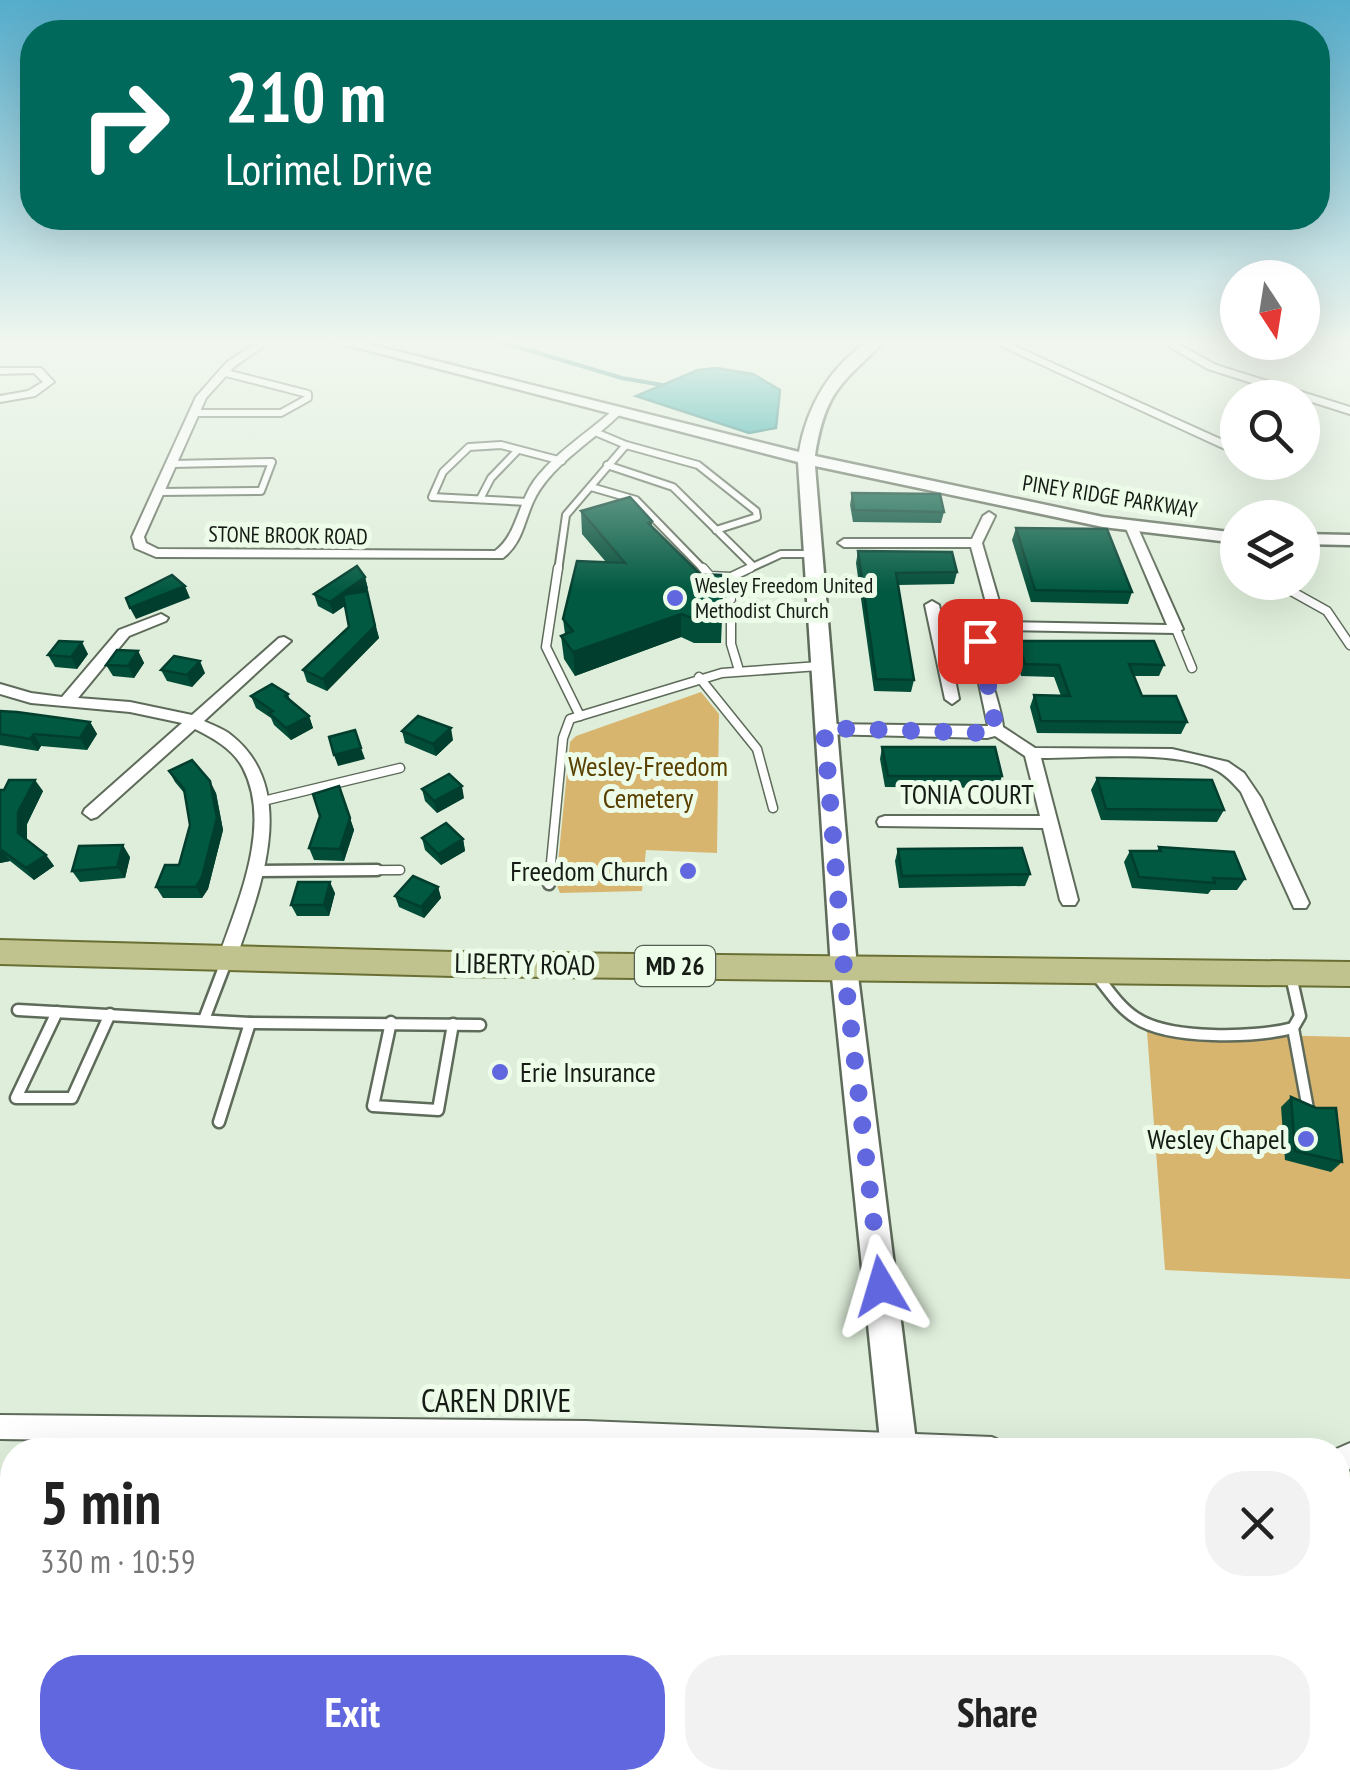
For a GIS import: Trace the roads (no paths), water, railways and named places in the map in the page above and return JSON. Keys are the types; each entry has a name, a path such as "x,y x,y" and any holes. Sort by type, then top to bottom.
{"main road":[{"name":"LIBERTY ROAD","path":"0,952 227,959 1350,974"}],"street":[{"name":"STONE BROOK ROAD","path":"189,423 138,537 140,545 156,552 486,557 498,555 514,542 528,502 562,461 604,423"},
{"name":"PINEY RIDGE PARKWAY","path":"658,423 806,460 1131,526 1220,537"},
{"path":"813,423 806,460 818,666 844,968 898,1438"},
{"path":"1176,423 1220,444"},
{"path":"989,516 976,543 999,626"},
{"path":"824,728 987,733 996,729 980,641 999,626 1176,629 1131,526"},
{"path":"1320,539 1350,540"},
{"path":"844,543 976,543"},
{"path":"932,605 952,699"},
{"path":"68,700 124,632 161,618"},
{"path":"91,813 284,641"},
{"path":"943,655 981,656"},
{"path":"0,689 165,712 193,722 236,751 258,783 264,835 258,871 227,959"},
{"name":"TONIA COURT","path":"996,729 1032,752 1070,900"},
{"path":"1032,752 1192,756 1230,769 1244,786 1300,903"},
{"name":"TONIA COURT","path":"884,822 1049,822"},
{"name":"CAREN DRIVE","path":"0,1427 586,1433 698,1438"}],"lane":[{"path":"595,432 626,445 699,463 728,482 756,511 757,518 716,530"},
{"path":"528,502 432,497 440,476 463,448 479,441 562,461"},
{"path":"580,716 546,643 566,515 626,445"},
{"path":"480,500 491,478 518,450"},
{"path":"158,492 260,491 272,462 171,464"},
{"path":"607,465 664,481 752,565"},
{"path":"591,487 636,500 710,576 731,577 780,554 812,554"},
{"path":"731,577 732,644 738,667"},
{"path":"1307,600 1326,611 1350,645"},
{"path":"1176,629 1192,668"},
{"path":"549,884 563,738 570,719 738,667 818,666"},
{"path":"700,677 760,747 768,766 773,808"},
{"path":"263,801 400,768"},
{"path":"258,871 400,870"},
{"path":"205,1017 227,959"},
{"path":"1093,971 1123,1008 1147,1024 1247,1033 1280,1033 1293,1028 1300,1016 1290,973"},
{"path":"18,1010 250,1022 480,1025"},
{"path":"56,1012 16,1098 72,1098 110,1014"},
{"path":"219,1122 250,1022"},
{"path":"392,1022 372,1106 438,1110 453,1024"},
{"path":"1293,1028 1308,1110"}],"water":[{"path":"720,423 776,423 776,428 749,433"}],"place":[{"name":"Wesley Freedom United Methodist Church","path":"675,598"},
{"name":"Freedom Church","path":"688,871"},
{"name":"Erie Insurance","path":"500,1072"},
{"name":"Wesley Chapel","path":"1306,1139"}],"park label":[{"name":"Wesley-Freedom Cemetery","path":"648,782"}]}
